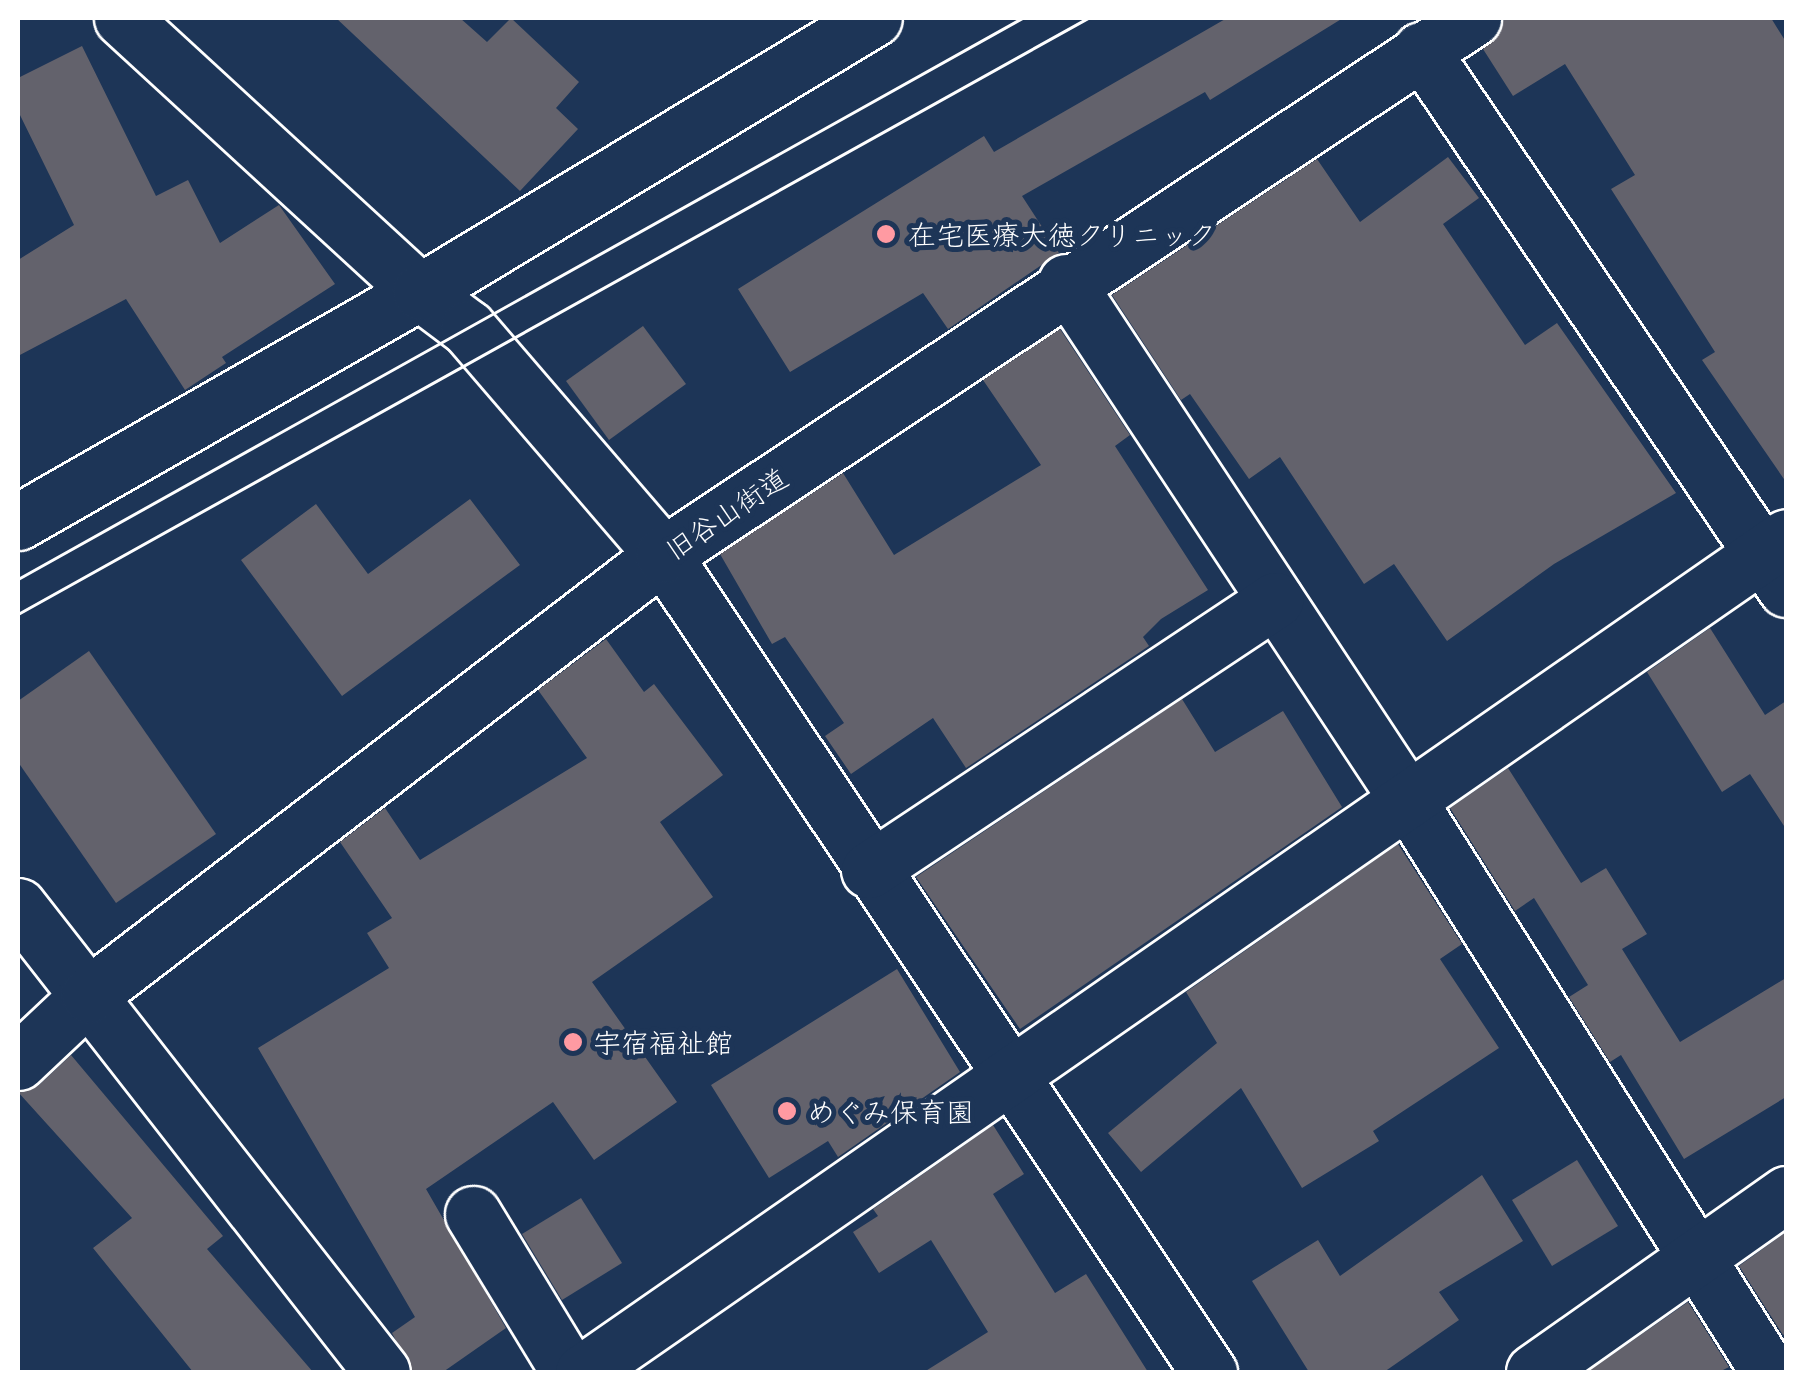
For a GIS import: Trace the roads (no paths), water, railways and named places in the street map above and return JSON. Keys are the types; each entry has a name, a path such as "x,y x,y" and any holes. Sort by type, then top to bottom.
{"street":[{"path":"122,18 420,292 468,328 663,555 1005,1076 1209,1372"},
{"path":"18,522 420,292 874,18"},
{"name":"旧谷山街道","path":"18,1062 89,995 663,555 1066,282 1473,18"},
{"path":"582,1372 1406,799 1778,560 1420,50"},
{"path":"1066,282 1406,799 1770,1372"},
{"path":"870,870 1276,600"},
{"path":"18,906 382,1372"},
{"path":"1534,1372 1786,1194"},
{"path":"473,1214 568,1372"}],"tram line":[{"path":"18,579 1022,18"},
{"path":"18,614 1088,18"}],"place":[{"name":"在宅医療大徳クリニック","path":"886,234"},
{"name":"宇宿福祉館","path":"573,1042"},
{"name":"めぐみ保育園","path":"787,1111"}]}
